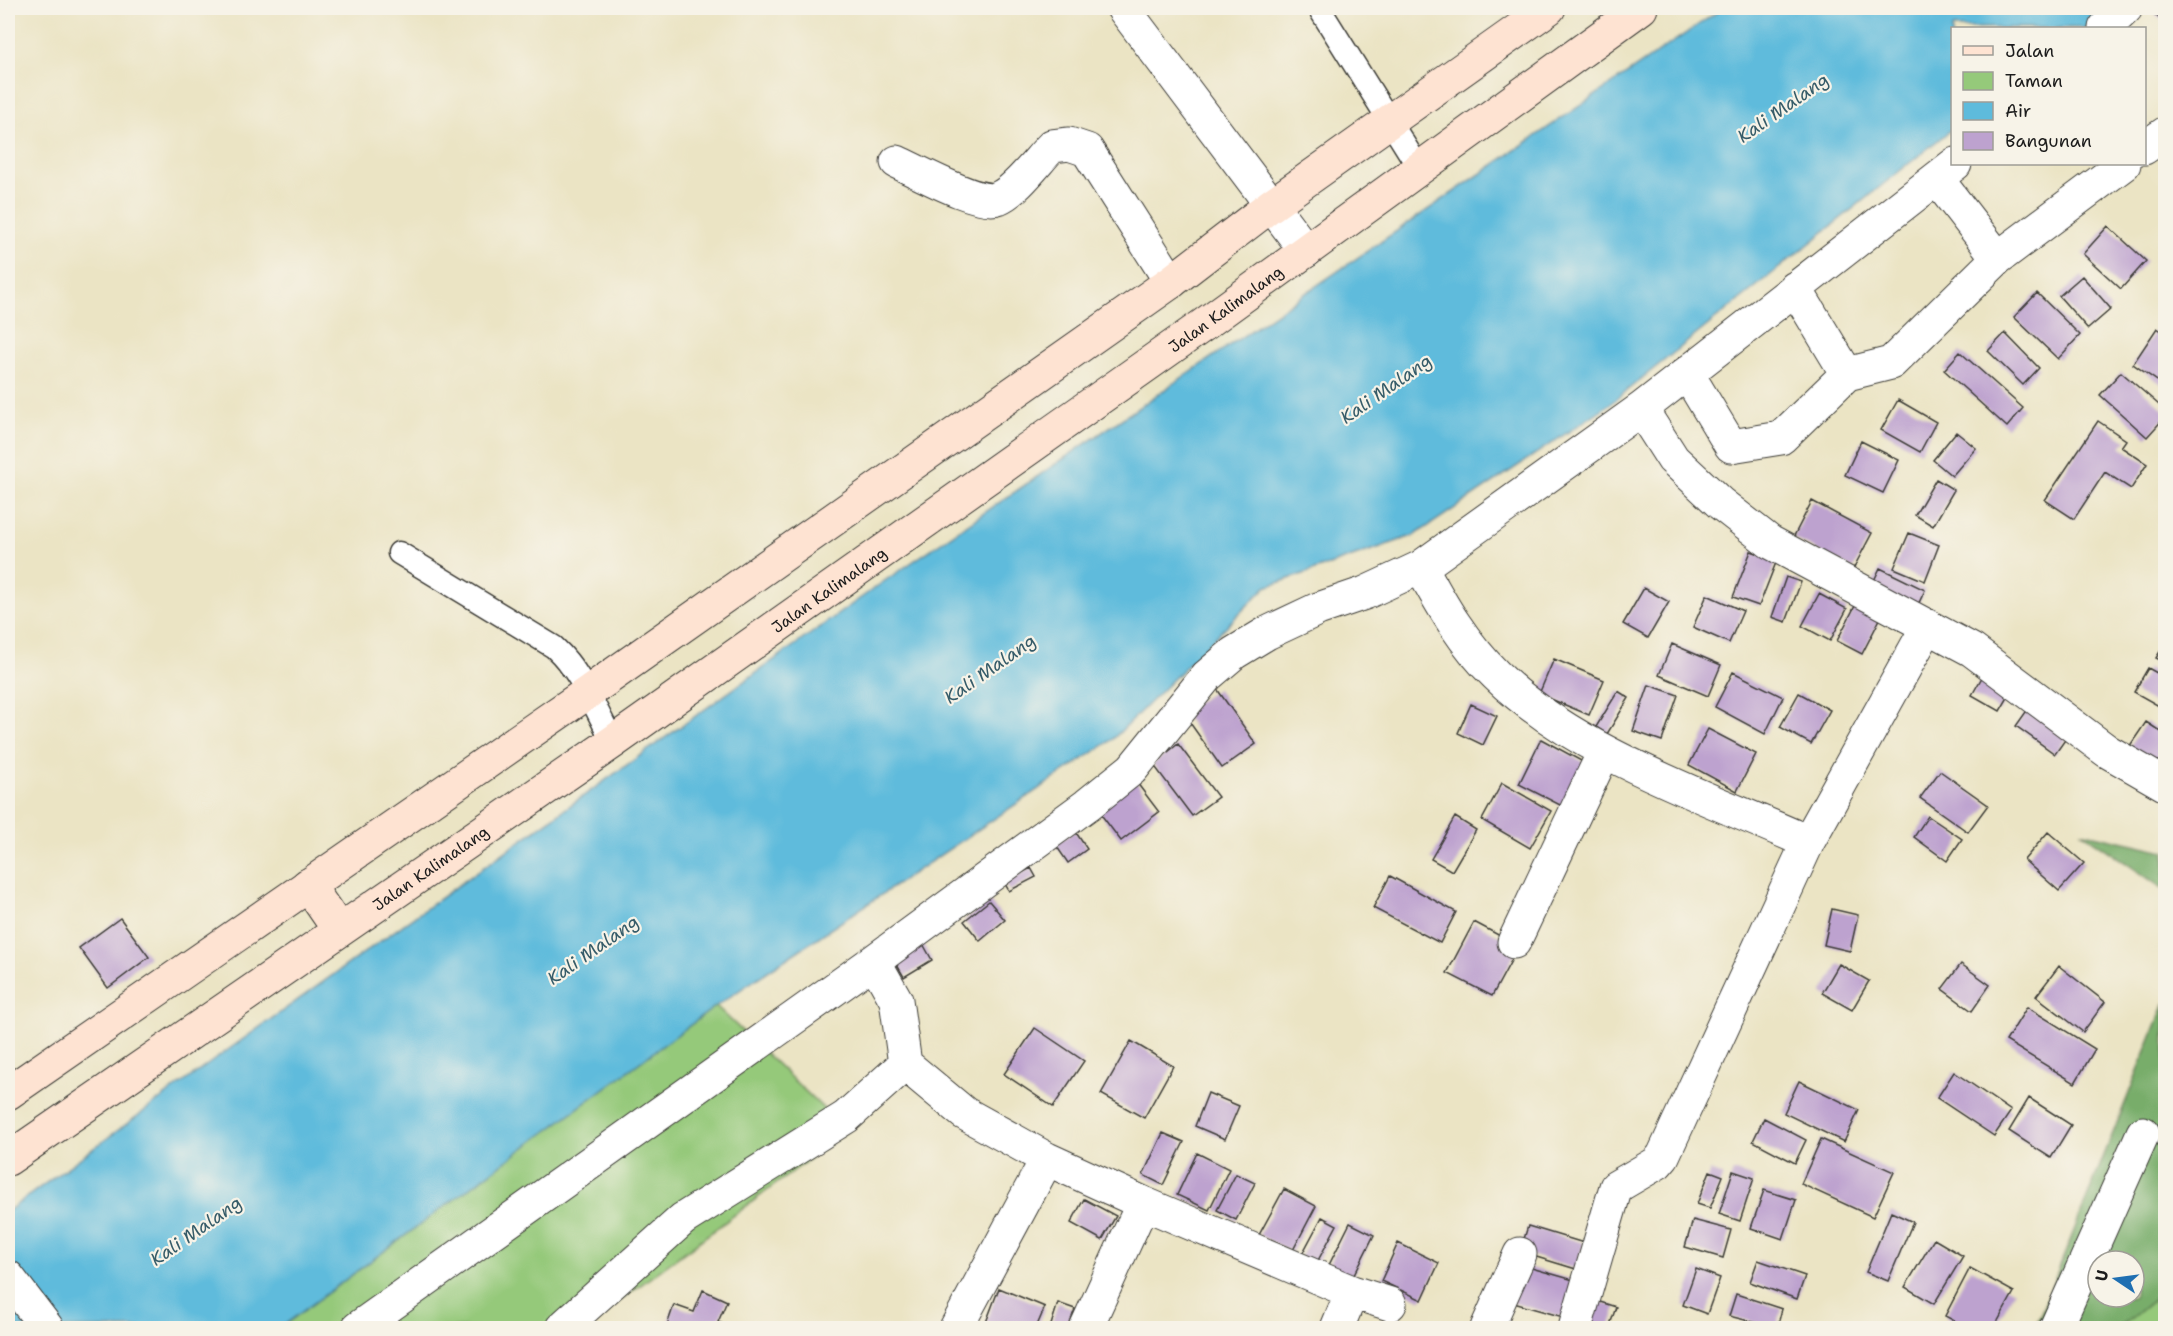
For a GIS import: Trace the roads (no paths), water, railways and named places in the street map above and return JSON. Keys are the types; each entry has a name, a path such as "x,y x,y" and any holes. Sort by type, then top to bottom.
{"main road":[{"path":"8,1093 587,693 1171,282 1270,206 1549,8"},
{"name":"Jalan Kalimalang","path":"8,1158 613,742 1306,251 1641,8"},
{"path":"308,885 339,930"}],"street":[{"path":"1123,8 1306,251"},
{"path":"2106,27 2126,8"},
{"path":"2146,147 2166,133"},
{"path":"897,162 979,199 996,199 1009,191 1052,146 1069,144 1087,150 1171,282"},
{"path":"1673,459 1781,438 1847,374 1891,363 1998,258 2123,165"},
{"path":"358,1329 874,961 1087,805 1132,769 1207,676 1234,653 1267,633 1318,609 1365,593 1421,567 1641,409 1946,171 1998,258"},
{"path":"1795,288 1847,374"},
{"path":"1688,373 1731,446"},
{"path":"1641,409 1673,459 1720,503 1770,542 1972,650 2107,751 2166,784"},
{"path":"1421,567 1458,632 1496,675 1529,705 1604,752 1808,842"},
{"path":"1575,1329 1616,1187 1657,1163 1663,1156 1808,842 1928,626"},
{"path":"1514,942 1604,752"},
{"path":"874,961 896,1000 905,1064 964,1113 1047,1159 1143,1203 1352,1292 1390,1304"},
{"path":"562,1329 683,1219 846,1117 905,1064"},
{"path":"2056,1329 2142,1133"},
{"path":"956,1329 1047,1159"},
{"path":"1086,1329 1143,1203"},
{"path":"1487,1329 1520,1254"},
{"path":"8,1277 46,1329"},
{"path":"1337,1329 1352,1292"}],"lane":[{"path":"1319,8 1419,168"},
{"path":"399,554 554,647 572,664 584,682 587,693 613,742"}],"water":[{"name":"Kali Malang","path":"1723,8 2113,8 2086,27 1951,27 1951,130 1610,404 1415,535 1266,587 1113,739 716,1006 280,1328 8,1328 8,1211 218,1057 883,582"}]}
